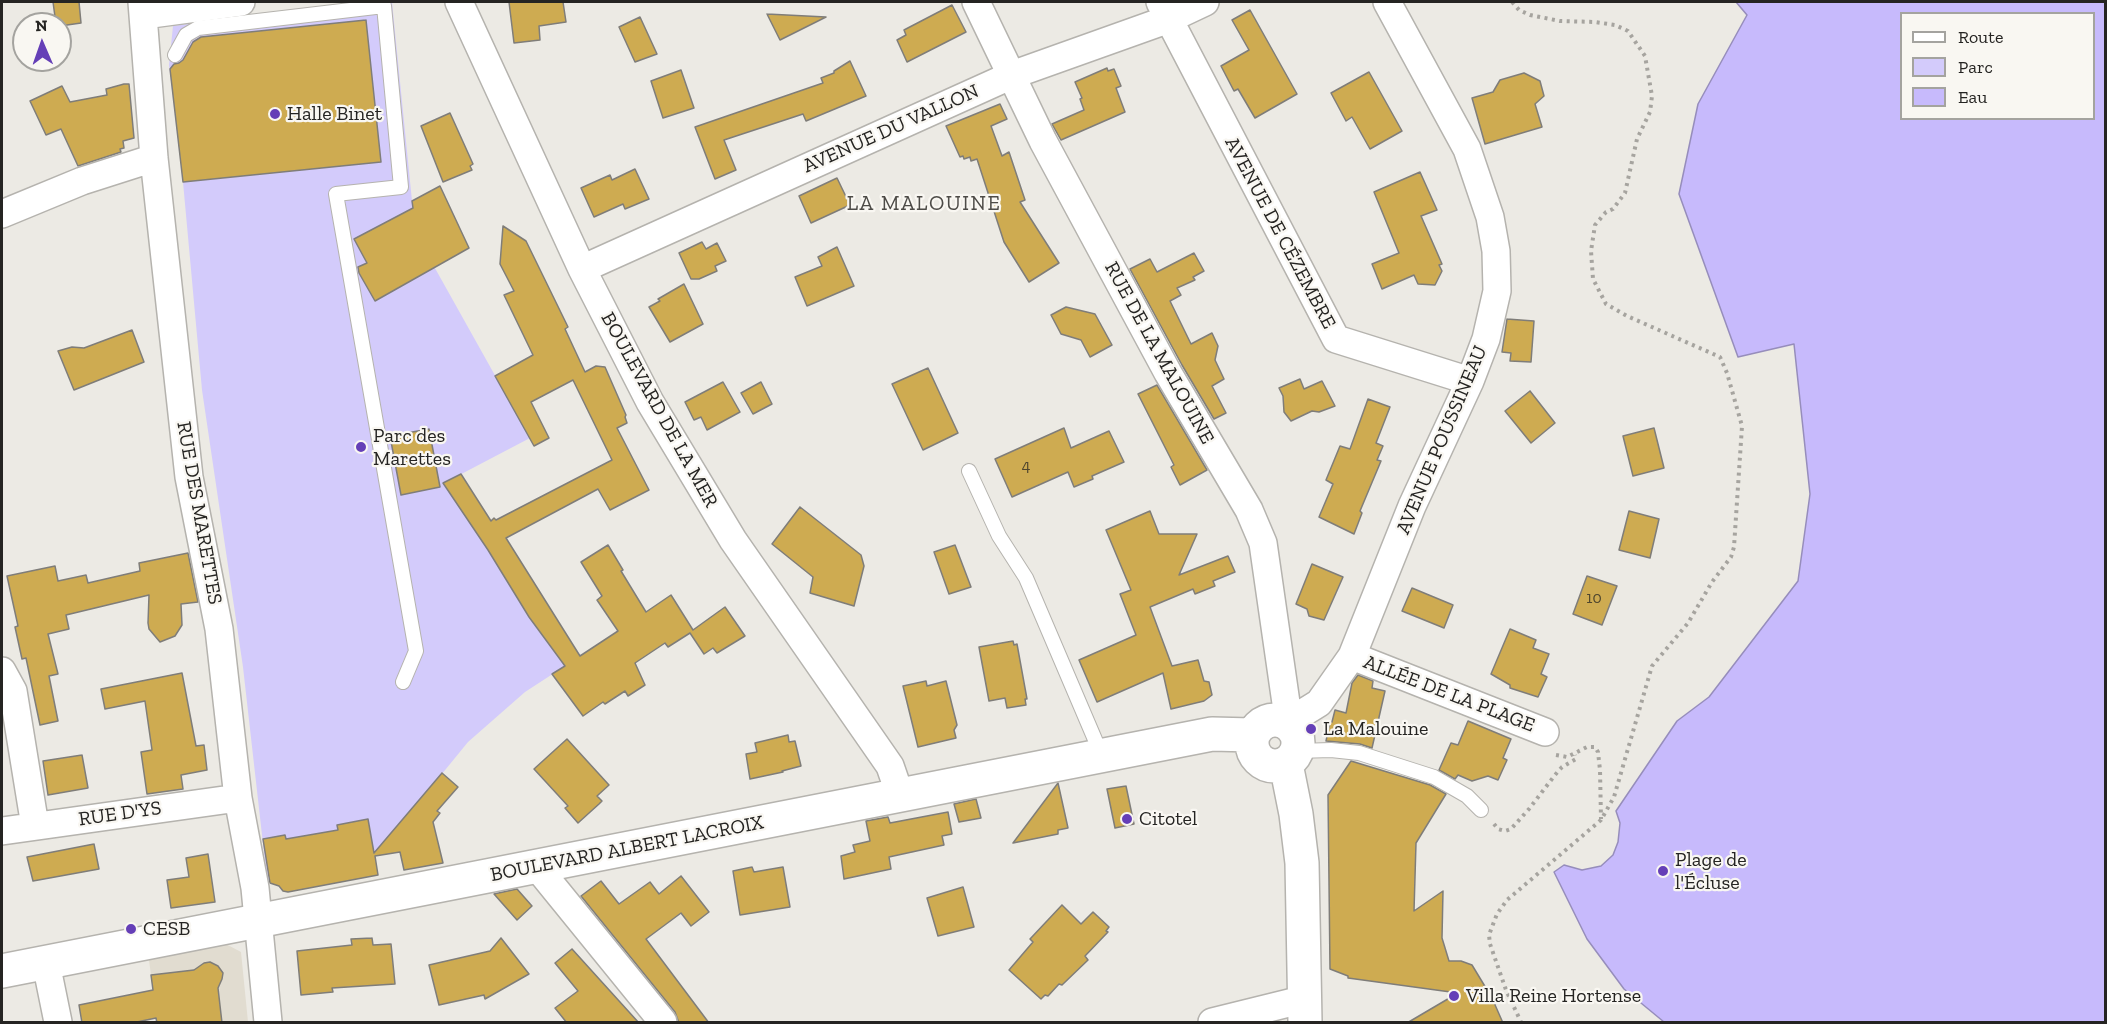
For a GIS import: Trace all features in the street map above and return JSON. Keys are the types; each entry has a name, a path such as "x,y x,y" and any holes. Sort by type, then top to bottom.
{"street":[{"path":"143,8 241,2"},
{"name":"BOULEVARD DE LA MER","path":"459,2 582,269 650,402 733,540 890,766 900,795"},
{"name":"RUE DE LA MALOUINE","path":"976,2 1043,141 1168,373 1249,510 1263,543 1287,710 1288,741 1302,863 1305,1011"},
{"name":"AVENUE DU VALLON","path":"582,269 1012,75 1164,10 1205,2"},
{"name":"AVENUE POUSSINEAU","path":"1288,741 1298,716 1319,703 1352,656 1413,506 1470,381 1486,339 1497,291 1496,251 1490,217 1467,149 1388,2"},
{"name":"RUE DES MARETTES","path":"143,8 154,158 189,477 219,629 238,798 255,888 268,1023"},
{"name":"AVENUE DE CÉZEMBRE","path":"1164,10 1336,339 1470,381"},
{"path":"2,214 82,181 154,158"},
{"name":"ALLÉE DE LA PLAGE","path":"1352,656 1548,742"},
{"path":"2,670 13,691 35,826"},
{"path":"1268,721 1288,741 1269,766 1256,758 1252,751 1252,735 1256,729 1268,721"},
{"name":"BOULEVARD ALBERT LACROIX","path":"2,971 1212,734 1252,735"},
{"name":"RUE D'YS","path":"2,831 238,798"},
{"path":"537,867 663,1023"},
{"path":"46,963 58,1023"},
{"path":"1212,1023 1305,1011"}],"lane":[{"path":"175,55 186,35 198,28 384,6 401,187 336,194 416,651 403,682"},
{"path":"969,471 999,536 1026,578 1102,756"},
{"path":"1288,741 1359,753 1434,777 1467,796 1481,810"}],"path":[{"path":"1512,2 1519,10 1530,15 1560,21 1616,25 1629,31 1645,56 1652,96 1650,112 1637,139 1625,193 1613,209 1606,212 1595,225 1590,251 1593,279 1606,304 1627,316 1720,357 1727,373 1742,426 1734,547 1731,557 1712,582 1688,623 1652,666 1646,680 1614,797 1601,820 1507,900 1497,914 1489,935 1506,990 1521,1023"},
{"path":"1548,742 1567,757 1591,746 1598,752 1601,820"},
{"path":"1498,829 1505,831 1511,829 1562,767 1572,764 1576,759 1575,755"}],"shaded area":[{"path":"224,943 241,952 248,1022 157,1022 149,960"}],"green space":[{"name":"Parc des Marettes","path":"359,2 392,2 417,236 530,438 448,481 529,617 565,666 525,692 468,742 361,873 362,878 288,892 282,890 284,886 270,883 267,879 243,667 202,390 183,182 169,65 173,26"}],"water":[{"path":"1736,2 2105,2 2105,1022 1664,1022 1624,989 1587,939 1554,872 1564,865 1582,870 1601,866 1613,855 1618,842 1620,823 1616,811 1677,721 1709,697 1798,581 1810,494 1794,344 1738,357 1679,194 1698,104 1747,15"}],"building":[{"path":"53,2 79,2 81,23 72,24 72,12 54,12"},
{"path":"509,2 563,2 566,22 539,26 540,40 514,43"},
{"path":"952,5 966,32 907,62 897,40 906,35 904,30"},
{"path":"1250,10 1297,94 1255,118 1238,89 1234,91 1221,66 1249,50 1232,20"},
{"path":"767,14 826,17 780,40"},
{"path":"640,17 657,54 635,62 619,27"},
{"name":"Halle Binet","path":"366,20 381,162 183,182 170,69 174,64 183,60 193,42 201,37"},
{"path":"850,61 866,96 806,121 803,114 724,140 736,170 715,179 695,127 823,83 821,78 834,73"},
{"path":"1107,68 1108,71 1114,69 1121,86 1116,88 1125,112 1061,140 1052,124 1084,110 1075,82"},
{"path":"681,70 694,108 663,118 651,81"},
{"path":"1369,72 1402,131 1370,149 1352,117 1346,121 1331,93"},
{"path":"1524,73 1540,81 1544,96 1535,104 1542,127 1485,144 1472,98 1493,92 1500,80"},
{"path":"129,84 134,138 123,141 124,148 120,149 121,152 78,166 61,129 46,135 30,101 62,86 70,102 107,95 106,89"},
{"path":"1000,104 1007,119 991,126 1002,156 1009,152 1025,200 1020,202 1059,263 1029,282 1004,242 977,159 971,161 970,157 964,159 963,156 960,157 946,126"},
{"path":"450,113 473,164 470,166 472,170 443,182 421,126"},
{"path":"635,169 649,199 625,209 623,204 594,217 581,188 610,175 612,180"},
{"path":"1420,172 1437,210 1421,216 1442,264 1439,265 1442,271 1435,285 1418,284 1414,275 1382,289 1372,264 1399,253 1374,192"},
{"path":"837,178 850,205 811,223 799,196"},
{"path":"440,186 469,248 375,301 359,273 358,267 367,263 354,239 413,208 412,201"},
{"path":"503,226 526,241 568,327 565,329 585,372 596,366 605,367 626,415 627,423 617,428 649,490 610,510 598,489 506,538 580,656 618,631 597,600 602,596 581,562 608,545 646,612 671,595 693,630 725,607 745,636 717,653 713,648 704,654 690,633 668,647 665,643 635,663 645,685 628,696 625,691 605,704 603,702 583,716 552,674 565,666 529,617 443,483 461,474 491,521 612,460 573,380 531,402 549,438 534,446 495,376 533,355 504,295 514,291 500,264"},
{"path":"702,242 706,249 717,243 726,261 715,266 717,271 699,279 691,279 679,253"},
{"path":"837,247 854,286 807,306 795,277 822,266 818,257"},
{"path":"1194,253 1204,271 1193,277 1195,280 1177,288 1181,295 1170,301 1191,344 1212,333 1218,346 1215,360 1224,379 1212,386 1226,413 1214,419 1130,269 1150,259 1157,272"},
{"path":"684,284 703,324 670,342 649,307"},
{"path":"1066,307 1095,314 1112,345 1090,357 1081,340 1061,334 1051,315"},
{"path":"1507,319 1534,321 1531,362 1510,361 1511,353 1502,352"},
{"path":"132,330 144,362 74,390 58,351 72,347 84,348"},
{"path":"928,368 958,433 923,450 892,384"},
{"path":"1300,379 1304,389 1322,381 1335,406 1319,412 1312,411 1291,421 1284,412 1283,396 1279,388"},
{"path":"723,382 740,412 707,430 701,417 694,420 685,402"},
{"path":"761,382 772,404 753,414 741,393"},
{"path":"1157,385 1207,470 1180,485 1171,467 1174,465 1138,394"},
{"path":"1530,391 1555,423 1531,443 1505,411"},
{"path":"1368,399 1390,407 1376,443 1383,446 1377,460 1381,461 1360,511 1362,513 1354,534 1319,517 1333,484 1326,480 1340,446 1350,449"},
{"path":"1064,428 1071,448 1109,431 1124,462 1074,487 1068,472 1012,497 995,459"},
{"path":"1654,428 1664,468 1633,476 1623,436"},
{"path":"429,429 440,487 401,495 390,436"},
{"path":"800,507 861,555 864,566 854,606 810,593 813,577 772,544"},
{"path":"1150,511 1159,534 1197,534 1179,575 1228,556 1235,572 1213,581 1215,586 1195,594 1193,589 1150,607 1172,666 1198,660 1204,681 1209,682 1212,695 1204,701 1171,709 1163,673 1097,702 1079,660 1136,635 1120,594 1131,590 1106,530"},
{"path":"1629,511 1659,519 1650,558 1619,550"},
{"path":"955,545 971,587 949,594 934,552"},
{"path":"188,553 198,602 181,604 182,625 175,636 160,642 149,629 149,595 66,615 69,629 48,634 58,674 49,676 58,721 40,725 26,658 22,659 15,627 18,626 7,576 55,566 58,581 86,575 88,583 140,571 139,563"},
{"path":"1312,564 1343,577 1324,620 1309,616 1307,609 1296,604"},
{"path":"1587,576 1617,586 1602,625 1573,614"},
{"path":"1412,588 1453,605 1444,628 1402,611"},
{"path":"1510,629 1536,640 1533,648 1549,654 1541,674 1547,677 1538,697 1510,688 1510,685 1491,674"},
{"path":"1013,641 1014,645 1017,644 1027,699 1025,699 1026,705 1007,708 1005,698 989,701 979,647"},
{"path":"182,673 196,746 204,745 207,770 181,775 183,789 147,794 141,752 152,750 145,701 105,709 101,689"},
{"path":"1358,675 1373,681 1372,688 1385,691 1372,748 1360,744 1326,741 1335,710 1346,713 1352,683"},
{"path":"926,681 927,686 946,681 957,725 954,730 956,738 918,747 903,686"},
{"path":"1468,721 1511,739 1503,758 1507,760 1498,780 1488,776 1472,781 1458,775 1455,779 1439,770 1451,743 1458,745"},
{"path":"788,735 789,742 795,741 801,766 750,779 746,754 757,752 755,743"},
{"path":"567,739 609,785 597,796 602,801 578,823 565,808 568,806 534,769"},
{"path":"82,755 88,788 48,795 43,761"},
{"path":"1351,761 1430,785 1446,794 1416,843 1414,911 1443,891 1442,938 1449,961 1461,961 1472,965 1492,998 1503,1023 1407,1023 1458,993 1348,978 1330,969 1328,795"},
{"path":"442,773 458,787 437,811 440,813 433,822 443,863 404,870 400,852 375,856 378,875 288,892 270,883 263,839 285,835 286,839 338,830 337,825 368,819 374,853"},
{"path":"1058,783 1068,828 1058,830 1058,834 1013,843"},
{"path":"1126,786 1134,824 1115,828 1107,789"},
{"path":"976,799 981,818 959,822 954,804"},
{"path":"948,812 952,834 942,836 944,845 889,857 891,869 844,879 841,856 855,852 853,845 870,841 866,821 888,817 890,823"},
{"path":"94,844 99,869 33,881 27,857"},
{"path":"208,854 215,902 171,908 167,880 189,877 186,858"},
{"path":"752,867 754,872 783,867 790,907 740,915 733,871"},
{"path":"681,876 709,912 691,926 681,913 646,939 709,1023 679,1023 675,1012 581,896 601,881 619,904 650,882 659,894"},
{"path":"963,887 974,927 938,936 927,898"},
{"path":"517,889 532,906 517,920 494,894"},
{"path":"1062,905 1081,924 1093,912 1109,927 1106,931 1108,932 1085,956 1088,960 1062,985 1059,984 1048,996 1045,995 1041,999 1009,970 1033,942 1030,939"},
{"path":"372,938 373,945 391,944 395,984 332,988 333,992 301,995 297,951 352,945 351,939"},
{"path":"501,938 529,974 485,999 484,995 439,1005 429,965 490,951"},
{"path":"572,949 639,1023 567,1023 555,1008 578,991 555,963"},
{"path":"210,962 218,966 223,973 218,988 222,1023 157,1023 156,1018 132,1023 82,1023 79,1005 153,990 151,975 194,970"}],"place":[{"name":"Halle Binet","path":"275,114"},
{"name":"Parc des Marettes","path":"361,447"},
{"name":"La Malouine","path":"1311,729"},
{"name":"Citotel","path":"1127,819"},
{"name":"Plage de l'Écluse","path":"1663,871"},
{"name":"CESB","path":"131,929"},
{"name":"Villa Reine Hortense","path":"1454,996"}],"district":[{"name":"LA MALOUINE","path":"924,204"}]}
